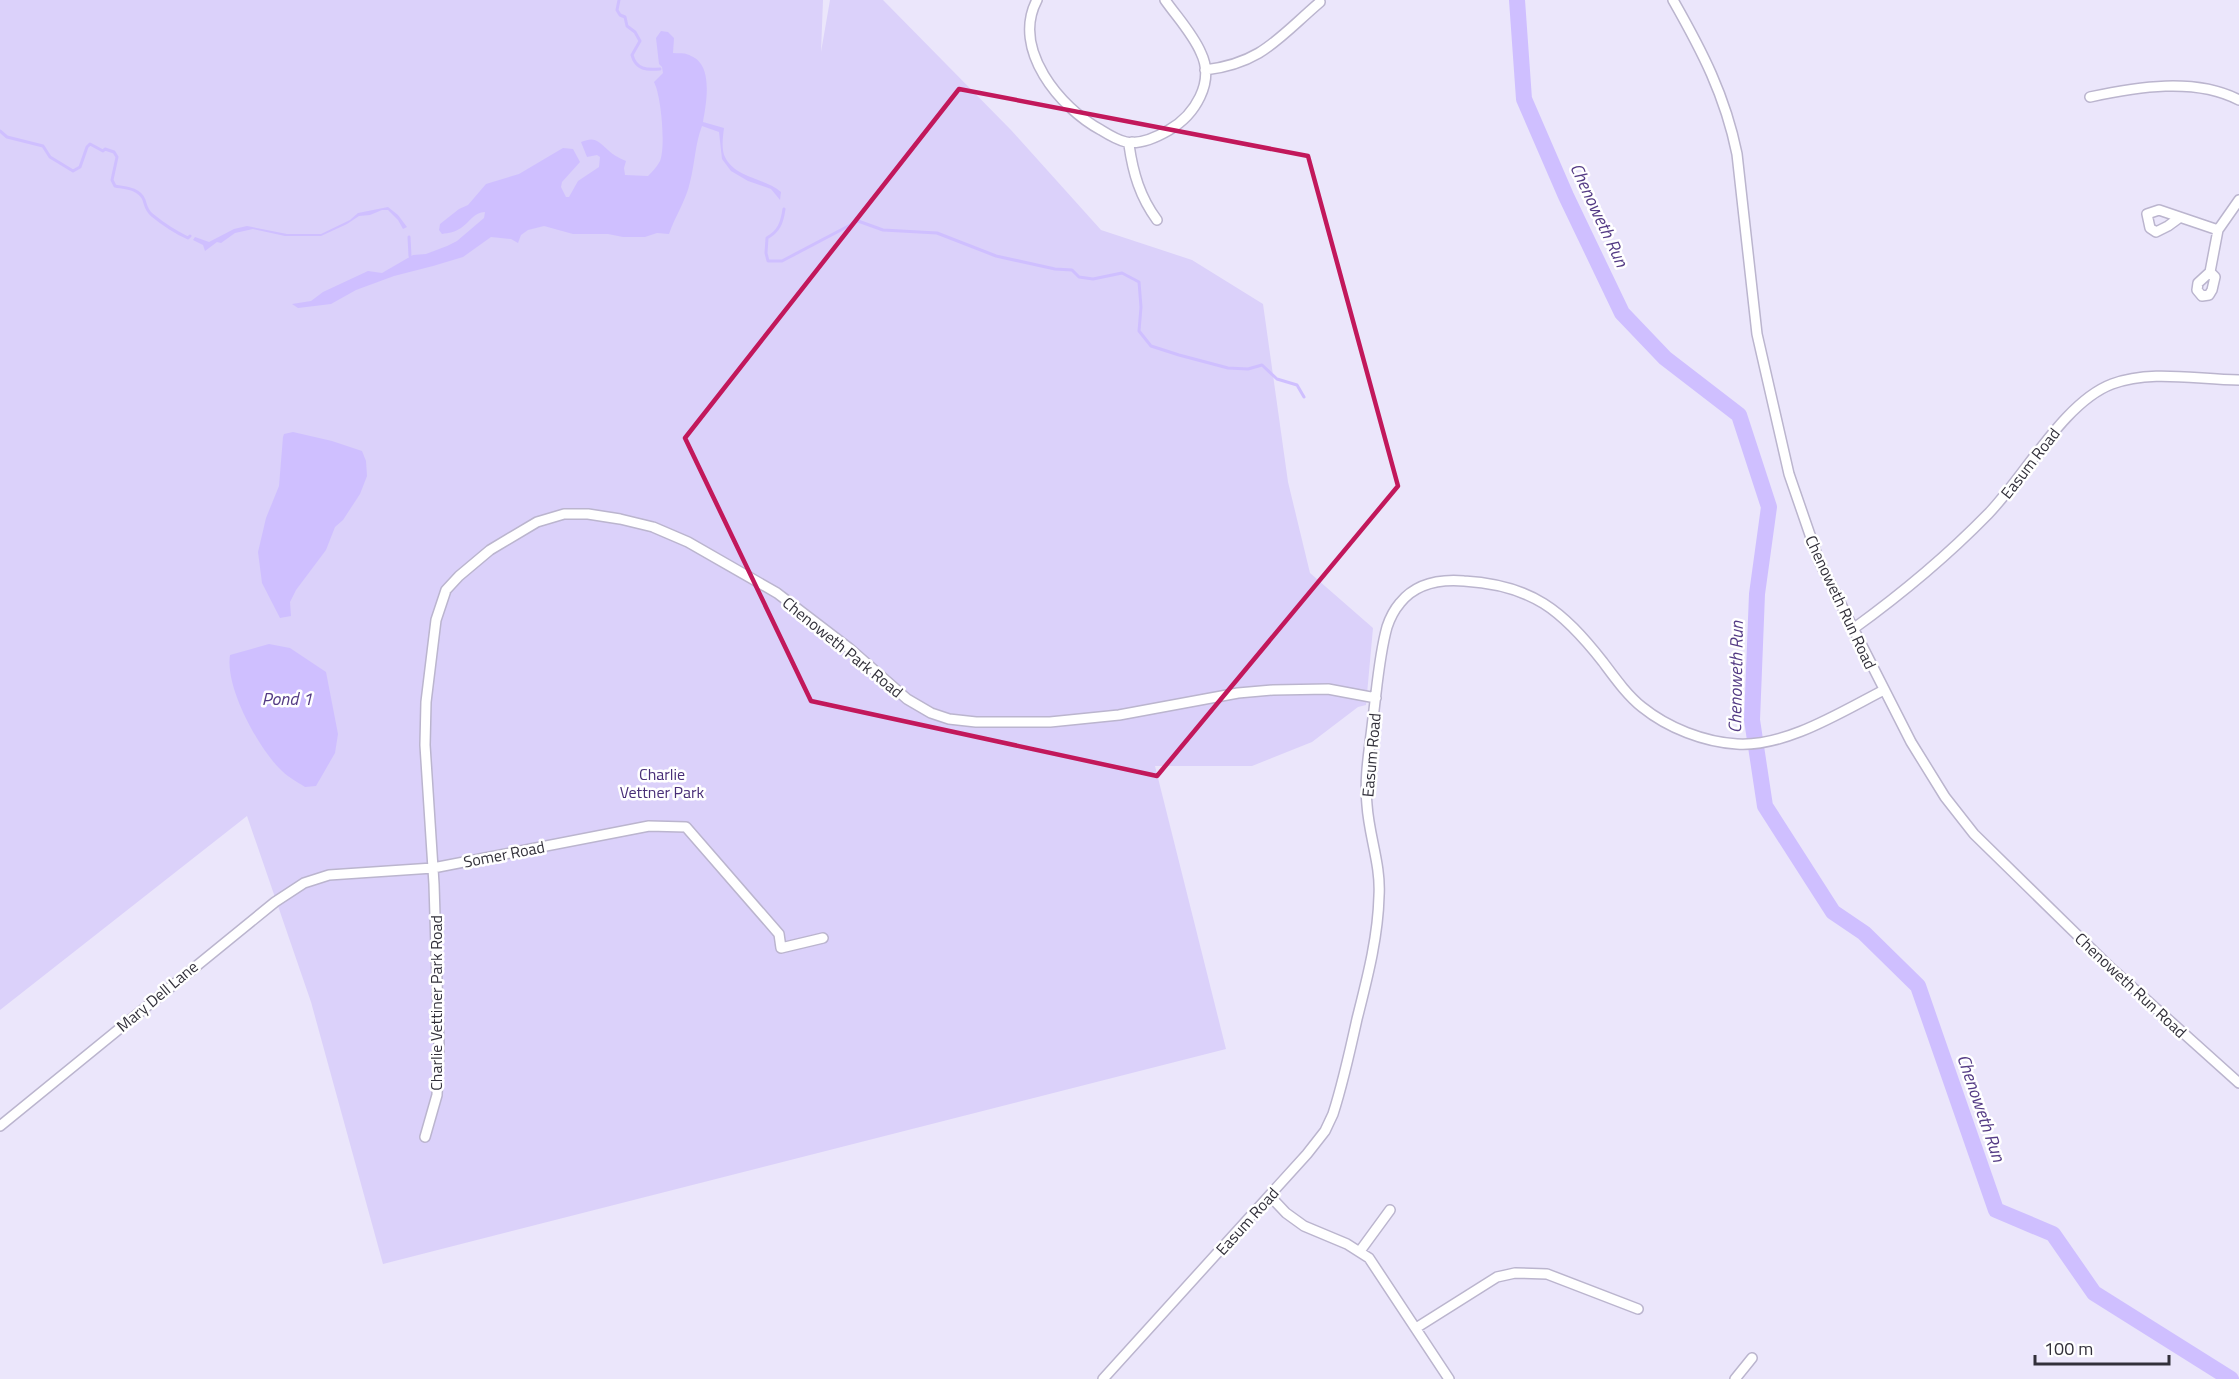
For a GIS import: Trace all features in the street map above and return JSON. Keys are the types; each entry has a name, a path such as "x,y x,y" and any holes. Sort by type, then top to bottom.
{"street":[{"path":"1037,0 1031,15 1030,36 1042,71 1050,85 1073,111 1088,123 1116,138 1132,142 1160,135 1185,119 1202,92 1205,70 1201,53 1165,0"},
{"name":"Chenoweth Run Road","path":"1673,0 1712,70 1728,112 1737,154 1757,334 1771,402 1790,474 1819,561 1884,690 1926,769 1974,834 2112,969 2239,1083"},
{"path":"1205,70 1237,64 1261,53 1320,2"},
{"path":"2090,97 2172,87 2212,90 2239,100"},
{"path":"1132,142 1130,145 1135,177 1148,207 1157,219"},
{"path":"2210,272 2218,230 2239,200"},
{"path":"2179,218 2218,230"},
{"name":"Easum Road","path":"1853,629 1900,593 1987,515 2017,481 2063,421 2079,404 2094,394 2115,383 2156,376 2239,380"},
{"name":"Chenoweth Park Road","path":"434,868 426,773 425,715 430,658 440,607 447,590 473,563 490,550 537,522 564,514 588,514 620,519 653,527 688,542 777,593 849,648 907,699 931,713 949,719 976,722 1050,722 1107,717 1238,693 1274,690 1328,689 1376,698"},
{"name":"Easum Road","path":"1103,1379 1319,1140 1333,1114 1374,945 1379,897 1377,866 1366,805 1366,779 1387,626 1391,615 1402,599 1414,590 1433,582 1454,580 1476,582 1521,592 1552,608 1576,629 1628,694 1654,716 1694,735 1719,742 1746,745 1763,743 1797,733 1884,690"},
{"name":"Somer Road","path":"321,877 434,868 648,826 686,826 779,934 782,948 823,938"},
{"name":"Charlie Vettiner Park Road","path":"425,1137 437,1095 439,1045 434,868"},
{"name":"Mary Dell Lane","path":"0,1126 275,902 293,889 321,877"},
{"path":"1270,1196 1304,1227 1360,1251 1369,1258 1449,1379"},
{"path":"1360,1251 1390,1210"},
{"path":"1416,1328 1497,1277 1515,1273 1547,1274 1638,1309"},
{"path":"1735,1379 1752,1358"}],"highlighted area":[{"path":"959,89 1308,156 1398,486 1157,776 811,701 685,438"}],"green space":[{"name":"Charlie Vettner Park","path":"0,0 823,0 821,52 830,0 883,0 1011,130 1101,230 1192,260 1263,304 1288,482 1310,573 1373,628 1366,705 1358,707 1312,742 1252,766 1155,766 1226,1049 383,1264 311,1002 247,816 0,1010"}],"water":[{"path":"661,31 668,32 674,38 673,53 689,55 703,68 707,86 703,122 724,128 725,157 743,174 781,192 780,200 771,189 748,181 731,171 722,159 719,132 702,126 688,189 669,234 623,237 608,234 573,234 544,226 528,230 521,235 518,243 511,239 491,237 463,257 394,276 356,290 331,304 298,308 292,304 311,301 323,292 368,271 382,273 413,255 426,254 457,241 484,218 485,212 478,214 461,228 452,232 442,234 439,230 440,224 468,205 486,184 519,174 563,148 573,149 580,162 562,182 561,187 566,197 569,197 578,181 599,167 600,157 597,155 587,157 581,142 586,140 596,140 614,155 626,161 625,175 648,176 660,161 663,144 659,98 654,82 663,73 659,64 656,38"},
{"path":"388,207 407,227 403,229 388,210 382,210 370,215 359,216 321,236 285,236 253,229 235,233 205,251 203,245 193,240 195,237 209,242 234,229 247,226 287,234 321,234 350,220 358,213"},
{"path":"293,432 362,451 366,461 367,476 360,494 343,520 335,527 326,550 296,590 290,602 291,616 280,618 262,583 258,552 266,518 279,486 283,437 284,434"},
{"name":"Pond 1","path":"269,644 290,648 326,672 338,734 335,753 316,786 305,787 288,776 270,758 244,715 232,683 230,655"}],"waterway":[{"path":"619,0 617,10 625,17 627,26 635,32 640,41 632,55 636,64 643,68 660,69"},
{"name":"Chenoweth Run","path":"1517,0 1524,99 1566,196 1622,313 1665,358 1739,415 1769,507 1757,594 1752,720 1765,806 1833,912 1864,933 1918,986 1996,1210 2053,1234 2094,1293 2231,1379"},
{"path":"0,131 7,137 43,146 50,157 73,171 80,167 90,144 103,151 105,149 114,152 117,157 112,180 115,186 139,193 152,215 178,233 188,238 190,236"},
{"path":"784,209 779,226 767,238 768,261 782,261 858,221 883,230 937,233 996,256 1055,269 1072,270 1079,277 1093,279 1122,273 1139,282 1141,307 1139,331 1151,346 1228,368 1248,369 1262,365 1277,379 1297,385 1304,397"},
{"path":"409,237 410,256"}]}
